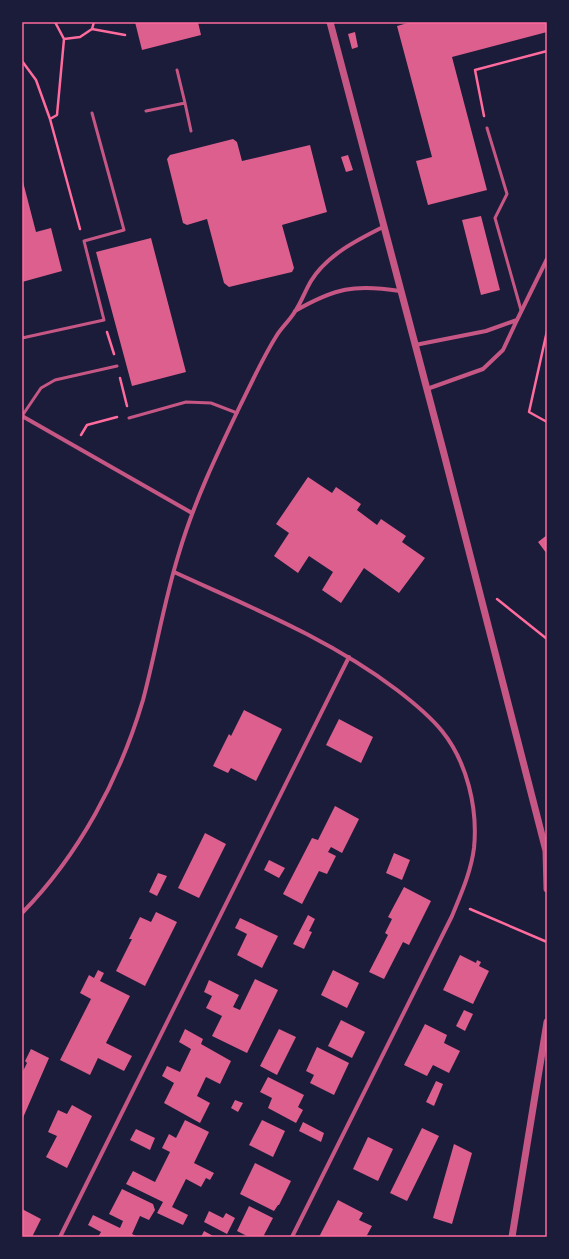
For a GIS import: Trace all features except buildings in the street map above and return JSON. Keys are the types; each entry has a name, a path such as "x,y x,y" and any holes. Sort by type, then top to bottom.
{"street":[{"path":"330,22 443,450 546,851 547,888"},
{"path":"22,913 57,872 82,838 121,759 142,701 174,572 192,513 220,448 278,335 295,312 312,280 331,259 348,246 383,227"},
{"path":"426,389 483,369 503,350 516,320 547,259"},
{"path":"295,312 322,296 344,289 381,288 400,291"},
{"path":"415,345 486,331 516,320"},
{"path":"22,416 192,513"},
{"path":"174,572 291,626 349,657 375,673 420,707 431,717 452,745 461,762 474,808 474,847 472,864 452,916 292,1237"},
{"path":"60,1237 349,657"},
{"path":"512,1237 547,1022"}],"lane":[{"path":"178,70 191,131"},
{"path":"146,111 185,103"},
{"path":"22,338 104,320 84,241 124,230 92,113"},
{"path":"487,128 506,194 495,218 521,310"},
{"path":"22,416 41,388 55,380 117,366"},
{"path":"129,418 186,402 211,403 237,413"}],"path":[{"path":"50,119 57,115 64,38 55,22"},
{"path":"64,38 80,37 92,29 94,22"},
{"path":"92,29 125,35"},
{"path":"487,128 474,70 547,51"},
{"path":"22,61 36,80 50,119 84,241"},
{"path":"547,331 529,412 547,422"},
{"path":"74,446 87,425 121,416 129,418"},
{"path":"477,583 547,639"},
{"path":"470,909 547,942"}]}
